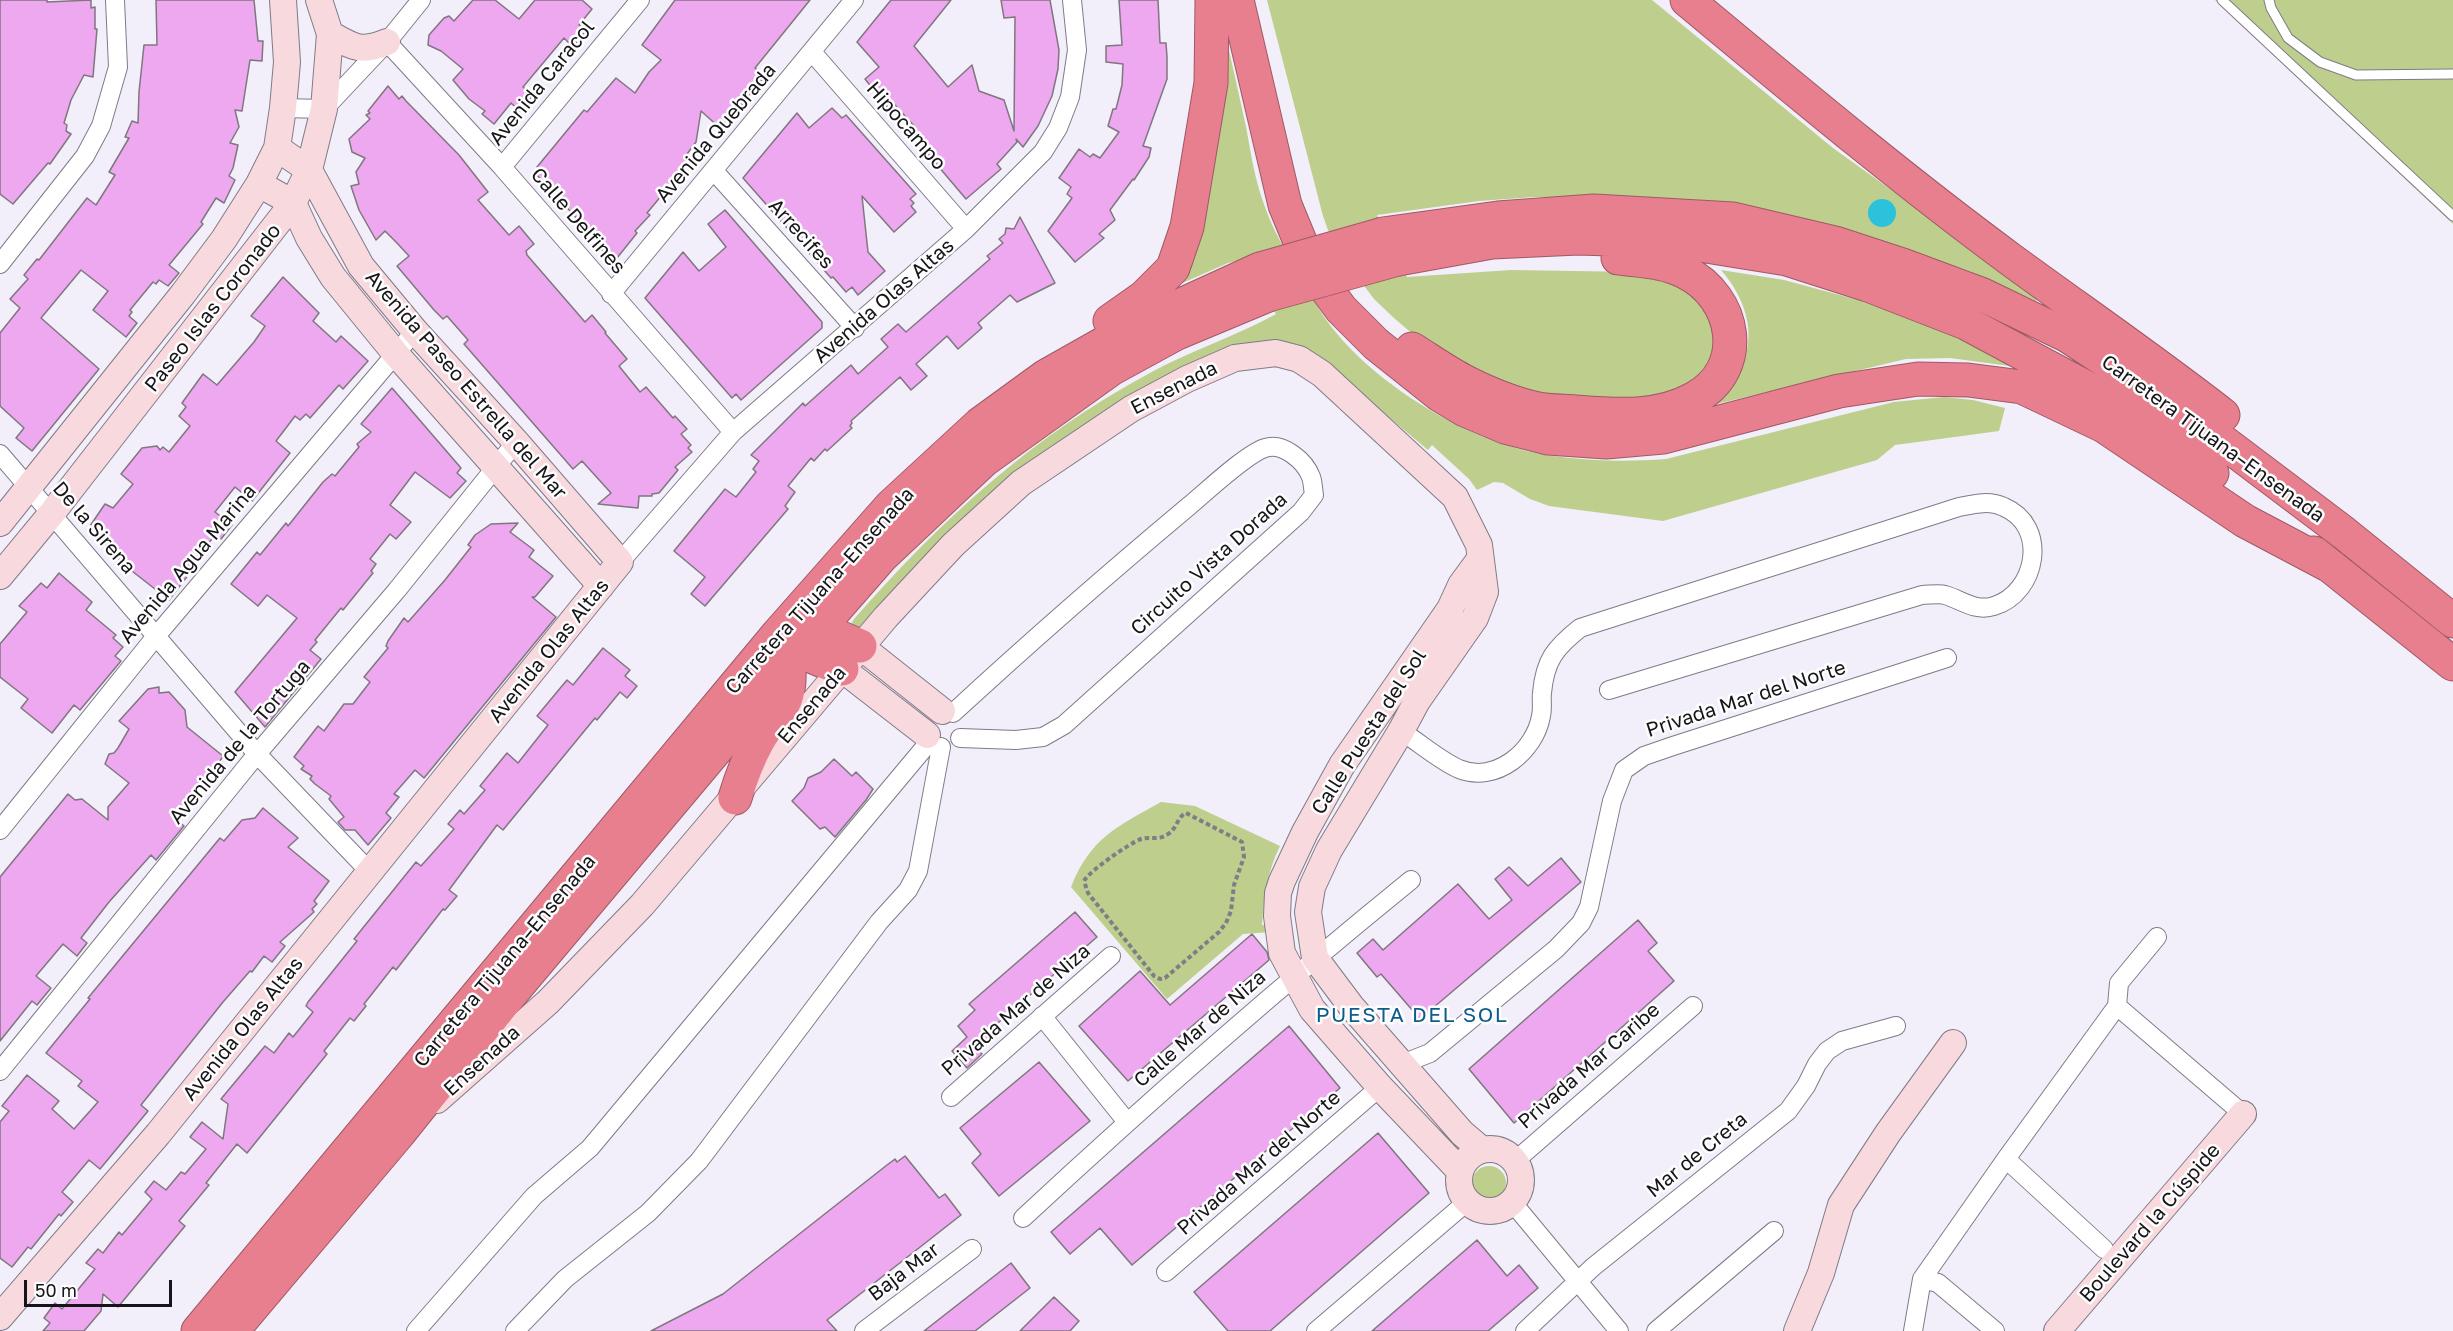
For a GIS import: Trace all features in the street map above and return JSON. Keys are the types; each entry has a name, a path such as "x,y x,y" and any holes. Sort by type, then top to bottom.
{"highway":[{"path":"1046,376 1100,329 1144,297 1173,268 1187,227 1211,83 1212,0"},
{"path":"1237,0 1285,205 1311,268 1341,309 1376,344 1440,395 1465,410 1505,427 1548,438 1606,442 1662,437 1839,391 1918,379 1968,380 2022,387 2104,426 2245,521 2332,567"},
{"path":"1256,0 1280,110 1303,200 1332,262 1378,317 1412,348 1463,381 1535,408 1604,414 1638,414 1670,409 1695,398 1712,386 1725,369 1731,351 1728,327 1721,303 1704,284 1685,272 1662,263 1558,254 1492,242"},
{"path":"1687,0 1880,158 2010,259 2175,377 2261,445 2307,487 2344,533"},
{"name":"Carretera Tijuana–Ensenada","path":"198,1331 771,643 891,506 980,424 1046,376 1131,328 1264,282 1498,218 1594,211 1733,219 1835,243 1983,295 2068,336 2181,410 2344,533 2453,621"},
{"name":"Carretera Tijuana–Ensenada","path":"1390,247 1578,238 1675,241 1787,260 1868,285 1966,323 2104,397 2170,442 2453,664"},
{"name":"Carretera Tijuana–Ensenada","path":"232,1331 399,1133 504,1002 882,556 984,460 1040,418 1111,369 1264,282"},
{"path":"735,798 744,768 759,739 787,699 789,685 802,648 851,658"}],"street":[{"path":"0,264 85,156 101,126 118,67 115,0"},
{"name":"Paseo Islas Coronado","path":"0,523 183,294 224,239 259,184 277,148 283,108 287,62 283,0"},
{"name":"Paseo Islas Coronado","path":"0,576 52,513 293,203 309,170 324,109 330,34 319,0"},
{"path":"283,108 324,109 387,42 421,0"},
{"name":"Avenida Caracol","path":"502,167 640,0"},
{"name":"Avenida Quebrada","path":"611,294 854,0"},
{"name":"Avenida Olas Altas","path":"3,1309 158,1134 620,562 733,432 855,328 966,228 1043,152 1058,128 1070,97 1077,50 1072,0"},
{"path":"330,34 360,49 372,49 387,42"},
{"name":"Calle Delfines","path":"387,42 502,167 733,432"},
{"name":"Hipocampo","path":"812,52 966,228"},
{"name":"Avenida Paseo Estrella del Mar","path":"277,148 309,170 361,266 415,331 516,442 620,562"},
{"name":"Arrecifes","path":"714,171 855,328"},
{"path":"259,184 293,203"},
{"name":"Avenida Paseo Estrella del Mar","path":"293,203 309,238 333,277 395,353 601,586"},
{"name":"Avenida Agua Marina","path":"0,830 157,635 415,331"},
{"name":"Calle Puesta del Sol","path":"1276,353 1299,359 1322,374 1455,497 1479,545 1485,592 1475,618 1417,701 1322,863 1312,887 1308,912 1315,958 1351,1006 1462,1133 1482,1150"},
{"name":"Ensenada","path":"399,1133 473,1071 563,986 642,905 735,798 851,658 953,545 1021,483 1131,409 1187,379 1235,358 1276,353"},
{"name":"Avenida de la Tortuga","path":"0,1071 257,754 497,468 516,442"},
{"name":"Circuito Vista Dorada","path":"948,712 1239,464 1265,448 1284,449 1300,461 1311,477 1314,495 1301,512 1064,725 1043,737 1016,740 960,738"},
{"name":"De la Sirena","path":"0,454 257,754 370,872"},
{"path":"1401,731 1460,769 1481,773 1509,764 1531,744 1541,716 1545,669 1554,651 1580,628 1959,507 1984,502 2004,506 2020,517 2032,537 2034,558 2027,580 2010,598 1994,606 1977,608 1944,595 1922,595 1609,690"},
{"name":"Calle Puesta del Sol","path":"1460,1171 1380,1087 1312,1010 1282,954 1278,934 1278,893 1305,832 1342,765 1450,609 1461,585 1480,559"},
{"path":"851,658 900,677 948,712 962,723 960,738 950,746 933,741 883,700 851,658"},
{"name":"Privada Mar del Norte","path":"1402,1064 1430,1053 1556,949 1581,923 1589,907 1612,801 1624,770 1644,756 1947,658"},
{"path":"883,700 900,677"},
{"path":"515,1331 565,1279 648,1213 699,1161 879,922 908,890 918,871 924,846 933,741 927,722 931,717 948,712"},
{"path":"416,1331 534,1196 590,1148 933,741"},
{"path":"1342,765 1370,779"},
{"name":"Calle Mar de Niza","path":"1023,1218 1127,1122 1315,958 1411,880"},
{"path":"1913,1331 1922,1279 2117,1006 2119,983 2157,937"},
{"name":"Privada Mar de Niza","path":"951,1097 1111,956"},
{"name":"Privada Mar Caribe","path":"1515,1161 1693,1006"},
{"path":"2117,1006 2243,1114"},
{"path":"1042,1016 1127,1122"},
{"name":"Mar de Creta","path":"1525,1331 1593,1267 1788,1111 1827,1051 1842,1041 1896,1026"},
{"path":"1797,1331 1821,1273 1840,1205 1888,1133 1953,1043"},
{"name":"Privada Mar del Norte","path":"1166,1272 1380,1087"},
{"name":"Boulevard la Cúspide","path":"2057,1331 2243,1114"},
{"path":"1482,1150 1500,1151 1515,1161 1520,1171 1521,1182 1512,1202 1502,1209 1490,1211 1468,1202 1459,1182 1460,1171 1468,1158 1482,1150"},
{"path":"2006,1159 2104,1249"},
{"path":"1316,1331 1468,1202"},
{"path":"1512,1202 1619,1331"},
{"path":"1656,1331 1774,1231"},
{"name":"Baja Mar","path":"864,1331 972,1249"},
{"path":"1922,1279 1938,1283 1995,1331"}],"lane":[{"path":"2222,0 2453,216"},
{"path":"2269,0 2288,38 2320,62 2356,75 2453,74"}],"path":[{"path":"1186,813 1242,842 1244,858 1234,885 1231,910 1223,928 1166,978 1160,980 1154,976 1088,893 1084,881 1092,871 1140,839 1160,838 1169,834 1175,829 1181,816 1186,813"}],"green space":[{"path":"1267,0 1652,0 1833,148 2039,296 2036,301 1969,271 1851,231 1815,221 1719,205 1591,197 1534,197 1479,201 1377,215 1407,277 1511,270 1636,272 1669,275 1711,302 1716,367 1645,408 1519,393 1415,336 1374,299 1359,279 1328,230 1323,216"},
{"path":"2215,0 2453,0 2453,224"},
{"path":"1221,17 1262,197 1278,238 1313,299 1333,329 1377,373 1403,393 1462,427 1523,450 1553,456 1609,460 1666,459 1894,402 1944,397 1973,400 2005,408 1999,431 1895,445 1877,460 1663,521 1549,506 1530,499 1503,483 1494,482 1477,490 1469,479 1432,445 1428,450 1309,350 1297,345 1253,343 1119,408 866,635 851,624 854,619 887,582 955,514 1026,453 1105,399 1148,374 1276,314 1245,259 1228,263 1171,288"},
{"path":"1721,270 1784,280 1858,300 1982,344 2017,367 1950,358 1906,359 1712,405 1740,368 1746,355 1748,342 1746,316 1742,304"},
{"path":"1161,802 1195,806 1280,846 1269,875 1262,925 1275,927 1272,932 1243,934 1167,999 1071,887 1087,856 1107,835"},
{"path":"1489,1166 1501,1171 1506,1183 1501,1195 1489,1200 1477,1195 1472,1183 1477,1171"}],"water":[{"path":"1882,199 1892,203 1896,213 1892,223 1882,227 1872,223 1868,213 1872,203"}],"building":[{"path":"0,0 47,0 47,2 91,0 91,8 95,7 95,29 97,29 93,77 84,75 71,100 64,123 67,125 66,131 71,134 50,164 48,163 13,204 0,194"},
{"path":"156,0 254,0 258,41 263,41 262,61 250,60 242,111 235,110 239,127 230,143 238,145 229,176 235,180 224,203 216,198 201,222 203,224 169,265 179,273 168,286 159,280 156,284 153,282 130,310 132,312 129,316 137,323 126,337 93,310 108,291 81,270 41,318 99,369 32,451 16,438 24,428 0,406 0,333 20,308 10,299 28,279 24,275 37,259 39,260 87,198 96,205 115,175 109,172 129,138 125,137 132,121 138,123 144,45 157,45"},
{"path":"473,0 495,0 519,19 535,0 582,0 592,9 579,25 586,31 573,47 564,38 523,87 533,95 520,111 511,103 494,124 482,114 485,111 469,99 453,80 463,69 441,51 428,45 429,35 444,18 449,16 454,21"},
{"path":"675,0 810,0 755,68 765,76 735,113 733,111 720,128 701,111 696,142 687,154 687,165 647,213 650,215 635,231 637,233 613,263 601,249 603,247 536,174 539,169 537,167 584,110 587,112 616,78 635,93 649,72 661,60 642,45"},
{"path":"891,0 951,0 914,46 948,87 972,65 979,91 1004,100 1014,131 1015,17 1004,18 1001,0 1050,0 1059,50 1058,69 1052,96 1038,126 1023,147 1016,139 1017,142 997,164 1001,169 966,199 910,133 916,128 894,104 889,109 865,79 879,67 857,42"},
{"path":"1119,0 1158,0 1160,43 1166,43 1167,79 1143,146 1151,148 1149,157 1110,210 1115,220 1099,234 1104,238 1075,262 1048,231 1072,198 1067,194 1071,187 1059,178 1079,149 1090,157 1093,154 1100,158 1119,132 1108,126 1113,109 1116,109 1122,85 1123,64 1106,62 1106,46 1122,45"},
{"path":"388,86 399,99 402,96 459,155 488,192 478,200 509,235 519,226 534,244 526,251 527,255 585,322 592,315 627,359 619,366 640,392 646,387 673,418 675,416 687,429 681,434 691,445 688,448 692,452 675,467 678,470 659,493 652,494 652,496 639,496 638,508 598,504 611,493 582,461 573,469 464,344 468,340 447,316 443,319 434,310 397,266 409,256 397,243 385,231 376,240 359,210 351,186 359,184 356,172 365,158 352,152 349,139 370,119 366,115 370,113 368,111"},
{"path":"832,108 842,118 846,115 916,194 910,199 914,203 911,206 916,212 894,232 862,196 868,252 885,271 858,295 852,287 846,292 833,277 831,278 743,178 797,113 809,128"},
{"path":"725,210 822,322 822,328 741,400 736,394 732,398 645,298 683,252 699,271 726,247 708,224"},
{"path":"1020,217 1055,283 1017,302 1010,295 978,323 982,328 958,349 947,336 916,364 927,376 911,390 900,377 851,421 852,428 827,451 825,449 814,461 811,458 788,486 795,492 785,506 788,509 705,606 691,594 705,577 674,551 725,489 736,497 756,472 753,469 759,461 751,455 803,403 805,406 851,365 858,374 888,347 881,339 898,324 906,332 990,259 987,256 1003,243 999,239 1005,234 1006,228 1014,229"},
{"path":"283,277 319,313 313,321 336,342 341,336 368,361 343,389 339,385 310,418 306,414 300,420 295,416 276,441 290,453 252,501 235,487 215,512 232,525 221,539 215,535 186,572 189,574 169,600 123,564 90,526 105,504 113,508 133,484 121,474 142,448 157,446 160,450 163,447 169,452 190,426 179,416 186,407 182,403 203,374 217,385 254,342 265,326 251,316"},
{"path":"392,388 461,468 457,473 466,481 450,498 415,472 390,505 411,522 396,539 390,534 370,559 376,564 371,571 373,573 343,610 341,608 315,640 317,642 310,650 321,659 265,727 235,692 297,618 267,595 258,606 231,584 257,552 260,555 286,523 288,526 323,482 332,474 335,476 359,447 357,444 371,432 361,424"},
{"path":"518,523 510,532 534,550 529,557 553,576 535,597 532,597 556,617 424,778 415,770 394,794 399,797 386,813 391,818 368,845 355,830 345,830 338,822 344,817 329,799 331,796 310,779 312,776 301,769 304,766 294,757 318,726 324,731 344,704 353,704 370,682 364,677 388,648 386,646 388,641 404,618 408,622 445,580 471,547 468,545 475,535 491,524"},
{"path":"59,573 92,602 86,610 116,635 113,638 123,647 115,656 121,661 80,710 74,705 52,733 21,708 28,699 0,677 0,644 27,612 19,606 41,583 47,588"},
{"path":"603,648 630,670 625,676 637,686 627,698 620,692 597,720 595,718 503,830 497,825 449,890 457,896 445,910 443,909 396,970 393,967 364,1004 366,1006 354,1021 350,1018 324,1051 327,1054 247,1153 237,1144 206,1183 209,1185 179,1221 185,1226 118,1307 103,1294 101,1311 84,1331 43,1331 50,1323 44,1318 55,1303 62,1309 95,1269 86,1263 98,1249 103,1253 119,1232 122,1235 152,1199 145,1192 154,1181 166,1190 181,1172 185,1174 206,1149 190,1137 202,1122 223,1139 228,1104 221,1099 265,1046 274,1053 289,1033 293,1037 313,1012 306,1006 308,1002 357,941 354,939 416,862 421,866 454,829 448,824 460,810 464,814 485,790 480,786 507,753 518,763 548,725 537,716 567,680 573,685"},
{"path":"159,687 159,693 169,692 185,710 187,727 223,756 175,818 184,826 156,860 151,855 109,902 81,938 87,943 77,956 63,944 36,976 51,988 37,1005 32,1001 0,1041 0,877 68,794 75,800 82,799 108,820 108,807 129,783 105,764 109,754 114,753 118,748 129,729 119,721 148,689"},
{"path":"834,759 852,776 856,772 873,789 835,837 825,827 820,829 792,801 804,788 808,778 821,772"},
{"path":"263,808 298,838 288,847 329,881 314,901 317,904 312,909 314,912 280,942 285,946 272,962 264,956 223,1002 141,1105 148,1111 100,1169 89,1160 62,1192 73,1202 61,1216 59,1214 31,1249 28,1247 12,1267 0,1258 0,1122 9,1111 2,1106 27,1075 59,1101 52,1109 74,1129 98,1102 78,1086 82,1081 46,1053 90,999 88,998 220,838 224,841 242,820 255,818"},
{"path":"1561,858 1581,882 1420,1019 1381,974 1377,977 1357,953 1373,939 1383,950 1458,884 1489,919 1512,900 1495,879 1509,867 1528,886"},
{"path":"1075,912 1097,937 991,1029 997,1036 979,1051 982,1054 967,1068 952,1051 967,1037 958,1026 975,1010 969,1004"},
{"path":"1638,920 1657,943 1648,951 1674,981 1514,1123 1469,1069"},
{"path":"1252,934 1267,952 1269,960 1128,1081 1079,1026 1140,971 1170,1005"},
{"path":"1289,1026 1340,1088 1132,1265 1100,1228 1070,1254 1051,1232"},
{"path":"1039,1062 1090,1121 999,1196 972,1163 981,1154 960,1128"},
{"path":"1378,1133 1429,1193 1270,1331 1228,1331 1194,1292"},
{"path":"905,1156 939,1198 945,1194 961,1215 827,1320 837,1331 651,1331 723,1294 887,1165"},
{"path":"1477,1240 1507,1276 1519,1265 1538,1288 1488,1331 1372,1331"},
{"path":"1011,1263 1030,1288 975,1331 924,1331"},
{"path":"1054,1297 1079,1321 1070,1331 1020,1331"}],"district":[{"name":"PUESTA DEL SOL","path":"1412,1015"}]}
